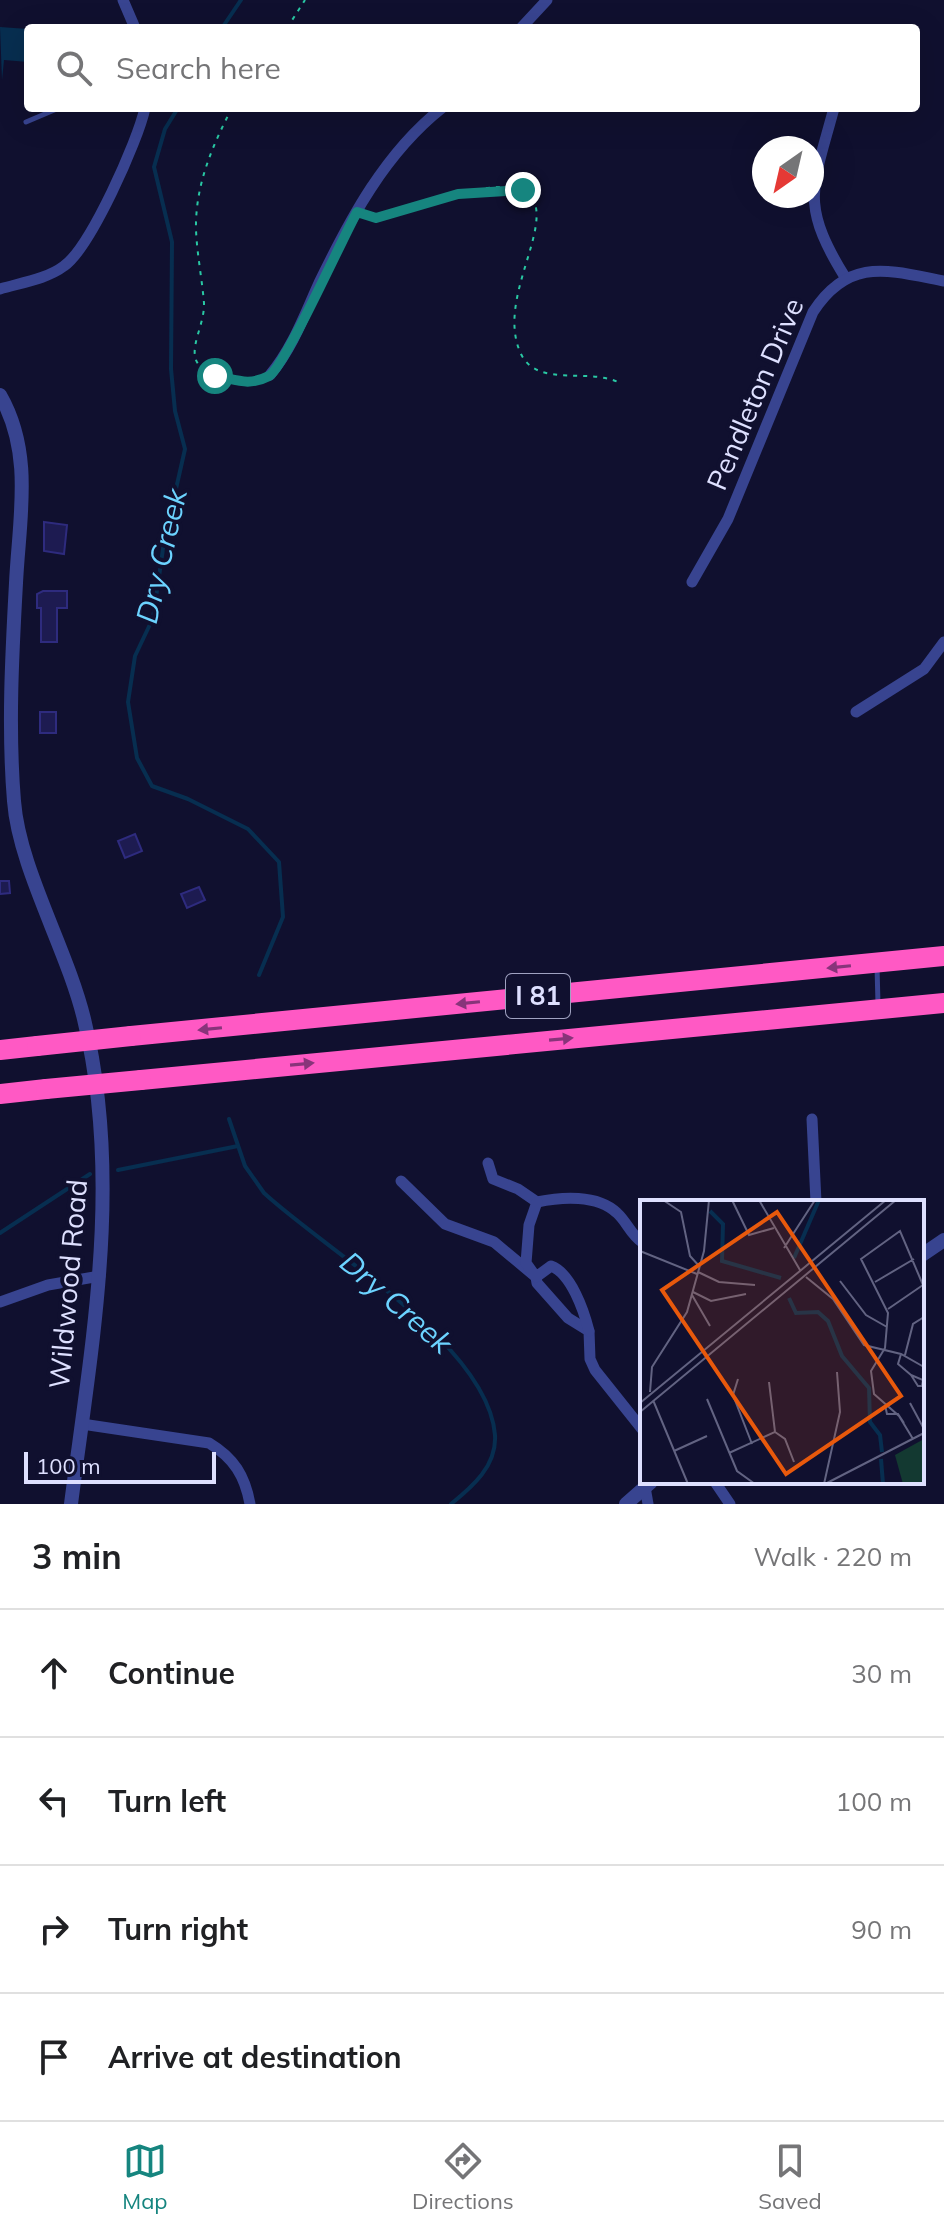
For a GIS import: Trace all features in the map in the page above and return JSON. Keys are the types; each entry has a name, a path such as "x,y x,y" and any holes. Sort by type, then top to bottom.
{"highway":[{"name":"I 81","path":"0,1050 944,956"},
{"name":"I 81","path":"0,1094 944,1003"}],"street":[{"path":"126,6 138,0"},
{"path":"525,24 547,0"},
{"path":"0,289 55,272 76,257 85,245 137,134 144,112"},
{"path":"270,375 292,345 319,283 357,212 404,143 438,112"},
{"path":"833,112 815,179 815,218 826,246 845,277 875,271 944,281"},
{"name":"Pendleton Drive","path":"692,582 728,519 813,312 833,285 845,277"},
{"name":"Wildwood Road","path":"0,395 16,430 23,473 14,640 14,804 29,861 66,958 84,1021 105,1184 100,1276 71,1504"},
{"path":"856,712 924,669 944,642"},
{"path":"812,1119 816,1200"},
{"path":"488,1163 493,1179 518,1189 537,1202 568,1199 604,1204 615,1211 640,1240"},
{"path":"401,1181 445,1224 494,1242 536,1277"},
{"path":"537,1202 529,1225 526,1263 537,1283 568,1318 589,1331"},
{"path":"924,1254 944,1240"},
{"path":"536,1277 551,1266 561,1271 581,1306 589,1331 590,1359 595,1370 640,1426"},
{"path":"0,1302 48,1285 100,1276"},
{"path":"82,1424 209,1443 222,1450 239,1470 250,1504"},
{"path":"626,1504 648,1484"},
{"path":"648,1484 648,1504"},
{"path":"707,1484 721,1504"},
{"path":"716,1484 730,1504"}],"lane":[{"path":"26,122 50,112"},
{"path":"877,963 878,1009"}],"path":[{"path":"290,24 305,0"},
{"path":"230,112 206,163 197,211 204,311 194,348 198,361 210,376 239,383 270,375"},
{"path":"357,212 376,218 483,190 508,189 530,194 537,218 513,312 522,355 534,369 546,373 599,374 622,384"}],"water":[{"path":"0,27 24,29 24,62 4,60 2,80"}],"building":[{"path":"44,522 67,525 64,554 44,551"},
{"path":"67,591 67,608 57,608 57,642 41,642 41,608 37,608 37,594"},
{"path":"40,712 56,712 56,733 40,733"},
{"path":"135,834 142,851 125,858 118,841"},
{"path":"0,881 9,881 10,893 0,894"},
{"path":"199,887 205,900 187,908 181,894"}],"waterway":[{"name":"Dry Creek","path":"225,24 241,0"},
{"name":"Dry Creek","path":"176,112 165,129 154,167 172,242 171,369 175,411 185,449 164,542 153,618 135,656 128,702 137,758 152,786 188,799 248,829 279,862 283,917 259,975"},
{"name":"Dry Creek","path":"229,1119 245,1166 264,1193 401,1302 436,1334 465,1368 486,1401 495,1435 492,1456 482,1475 451,1504"},
{"path":"118,1170 238,1146"},
{"path":"0,1233 90,1174"}],"route":[{"path":"215,376 239,383 270,375 292,345 319,283 357,212 376,218 412,210 458,194 483,190 523,190"}]}
